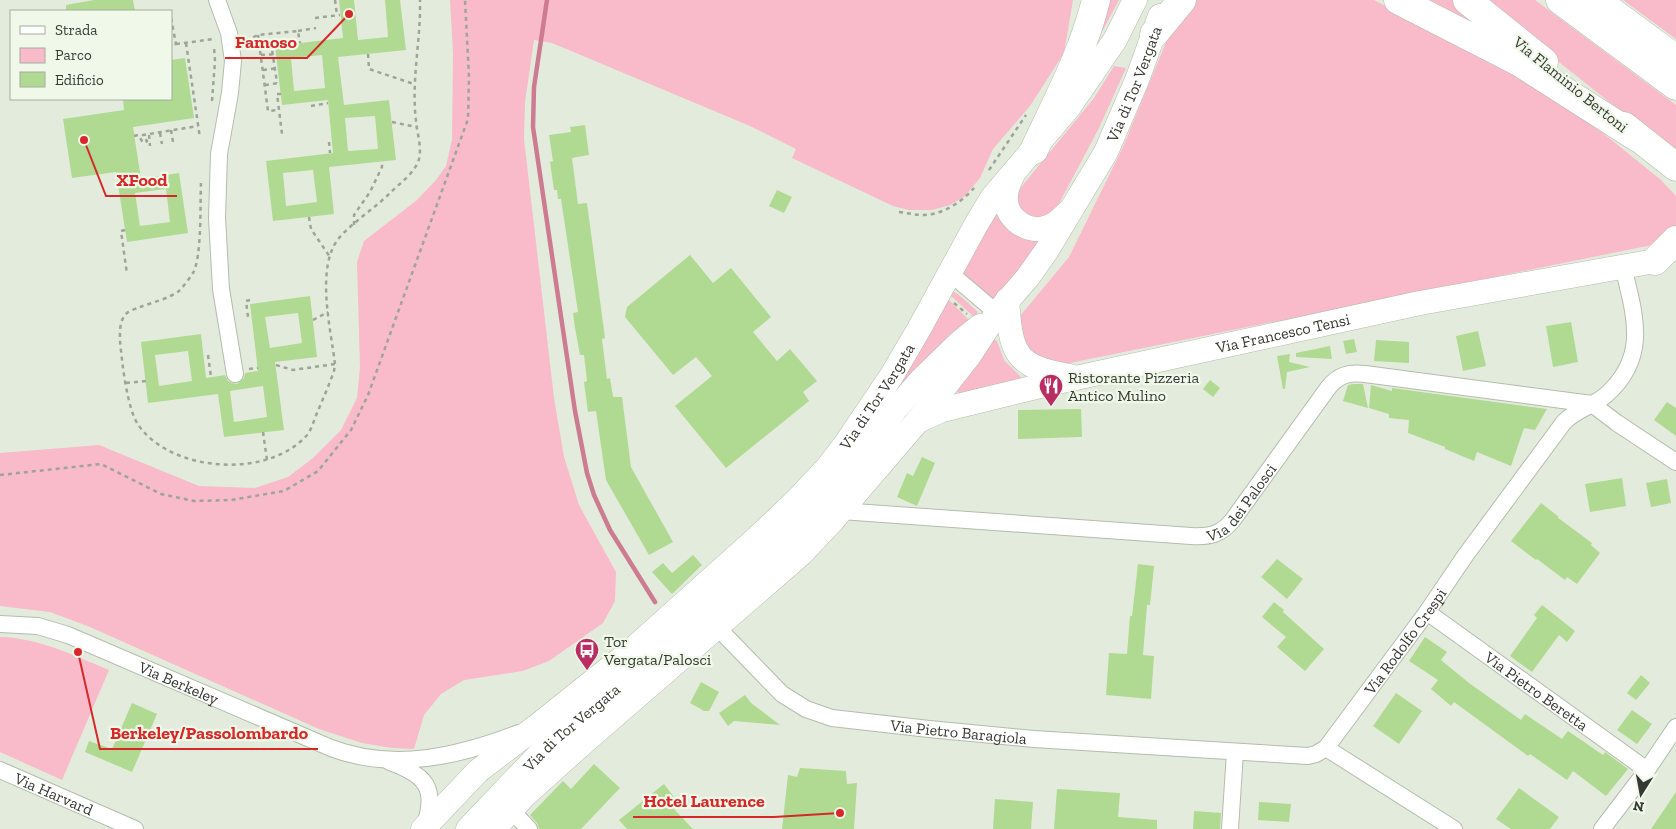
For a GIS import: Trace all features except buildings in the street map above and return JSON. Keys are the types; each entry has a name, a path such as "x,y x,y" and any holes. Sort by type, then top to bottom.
{"highway":[{"path":"1027,157 1069,74 1088,28 1096,0"},
{"path":"1154,34 1182,0"},
{"path":"1398,0 1518,62 1638,138"},
{"name":"Via Flaminio Bertoni","path":"1467,0 1673,166"},
{"path":"1560,0 1676,86"},
{"path":"1596,0 1676,59"},
{"path":"1666,259 1676,240"}],"main road":[{"name":"Via di Tor Vergata","path":"430,828 478,771 632,650 757,538 813,484 847,442 892,375 987,206 1001,186 1069,107 1087,82 1115,40 1135,0"},
{"name":"Via di Tor Vergata","path":"494,829 537,784 582,742 813,543 916,422 969,356 1002,307 1038,263 1106,152 1137,80 1166,0"},
{"path":"1027,157 1009,182 1006,197 1010,215 1020,224 1035,230 1048,228 1058,222 1076,200"},
{"name":"Via Francesco Tensi","path":"916,422 949,408 1079,378 1420,304 1666,259"},
{"name":"Via di Tor Vergata","path":"468,829 557,736 640,668 794,531 847,476 896,409 921,380 960,342 1002,307"},
{"path":"1002,307 1016,350 1022,359 1033,367 1044,371 1079,378"}],"street":[{"path":"216,0 227,27 232,50 233,72 219,154 217,218 221,289 235,374"},
{"name":"Via Rodolfo Crespi","path":"1326,748 1564,422 1578,410 1603,397 1615,385 1625,370 1635,345 1636,327 1623,266"},
{"path":"950,273 1002,307"},
{"name":"Via dei Palosci","path":"841,511 1212,536 1223,530 1232,521 1330,385 1343,375 1365,374 1592,404"},
{"path":"1592,404 1676,462"},
{"name":"Via Pietro Beretta","path":"1427,612 1646,770"},
{"name":"Via Berkeley","path":"0,624 30,625 61,632 332,748 356,756 383,760 423,759 483,746 537,726"},
{"name":"Via Pietro Baragiola","path":"716,626 782,694 798,705 832,718 1026,738 1235,752"},
{"path":"1602,829 1676,728"},
{"path":"1230,829 1235,752 1312,756 1326,748 1454,829"},
{"name":"Via Berkeley","path":"383,760 414,774 427,786 430,802 430,828"},
{"name":"Via Harvard","path":"0,770 135,829"},
{"path":"511,810 529,829"}],"path":[{"path":"315,18 339,15 335,0"},
{"path":"202,177 198,254 193,273 179,291 127,312 120,324 120,341 126,383 133,413 138,425 149,437 180,456 219,465 236,465 266,460 273,458 298,443 309,432 334,371 335,364 326,291 333,247 354,224 378,206 415,168 419,158 420,150 416,127 414,84 420,0"},
{"path":"0,476 101,464 162,494 194,501 231,500 284,491 318,471 352,430 368,394 468,119 469,77 465,0"},
{"path":"172,23 176,44"},
{"path":"232,50 258,35 316,28"},
{"path":"260,44 300,41 298,31"},
{"path":"211,104 215,61 213,33"},
{"path":"258,35 268,111 279,110"},
{"path":"172,45 214,39"},
{"path":"186,43 200,138"},
{"path":"265,85 278,83 272,43"},
{"path":"261,55 275,54"},
{"path":"368,54 369,68 414,84"},
{"path":"263,70 276,68"},
{"path":"280,94 277,94 282,134"},
{"path":"312,106 328,103"},
{"path":"988,171 1031,108"},
{"path":"392,122 416,127"},
{"path":"134,136 138,135 142,142 145,143 143,135 198,126"},
{"path":"171,130 173,142"},
{"path":"160,132 162,144"},
{"path":"149,134 150,146"},
{"path":"328,142 330,153"},
{"path":"354,224 354,215 370,192 382,167 382,162"},
{"path":"899,212 925,215 952,208 978,184"},
{"path":"310,217 311,229 330,257"},
{"path":"125,230 120,231 127,274"},
{"path":"250,300 246,301 248,317 251,316"},
{"path":"954,303 973,320"},
{"path":"313,320 328,312"},
{"path":"208,356 210,377"},
{"path":"276,365 293,370 335,364"},
{"path":"126,383 146,380"},
{"path":"263,432 266,460"}],"green space":[{"path":"450,0 1073,0 1064,53 1030,106 993,149 980,178 965,196 950,205 932,210 909,210 893,206 792,158 796,149 750,126 552,43 534,40 525,102 524,139 554,398 564,457 579,505 616,572 615,601 603,623 549,661 523,671 464,680 441,694 424,715 414,749 392,748 362,743 319,729 90,627 50,612 0,606 0,453 99,445 199,486 255,488 288,477 313,458 341,430 357,398 360,367 357,262 364,241 417,200 446,166 452,140 453,53"},
{"path":"1105,0 1119,0 1090,54"},
{"path":"1193,0 1374,0 1528,79 1572,108 1661,180 1676,196 1676,233 1662,243 1055,366 1023,351 1020,316 1069,257 1123,147 1167,40"},
{"path":"1407,0 1452,0 1513,49"},
{"path":"1481,0 1535,0 1676,105 1676,155"},
{"path":"1623,0 1676,0 1676,39"},
{"path":"1114,66 1126,68 1099,128 1054,213 1042,222 1020,214 1017,194 1022,186 1094,98"},
{"path":"997,213 1041,243 993,300 960,277"},
{"path":"952,291 977,311 978,314 975,318 949,294"},
{"path":"947,298 971,322 904,383 902,380"},
{"path":"993,339 997,341 1004,360 1022,378 958,395 957,389"},
{"path":"0,637 28,640 42,644 109,670 62,780 0,752"}],"waterway":[{"path":"547,0 534,87 533,127 575,411 587,473 594,495 610,530 655,602"}],"place":[{"name":"Famoso","path":"349,14"},
{"name":"XFood","path":"84,140"},
{"name":"Ristorante Pizzeria Antico Mulino","path":"1051,407"},
{"name":"Berkeley/Passolombardo","path":"78,652"},
{"name":"Tor Vergata/Palosci","path":"587,671"},
{"name":"Hotel Laurence","path":"840,813"}]}
